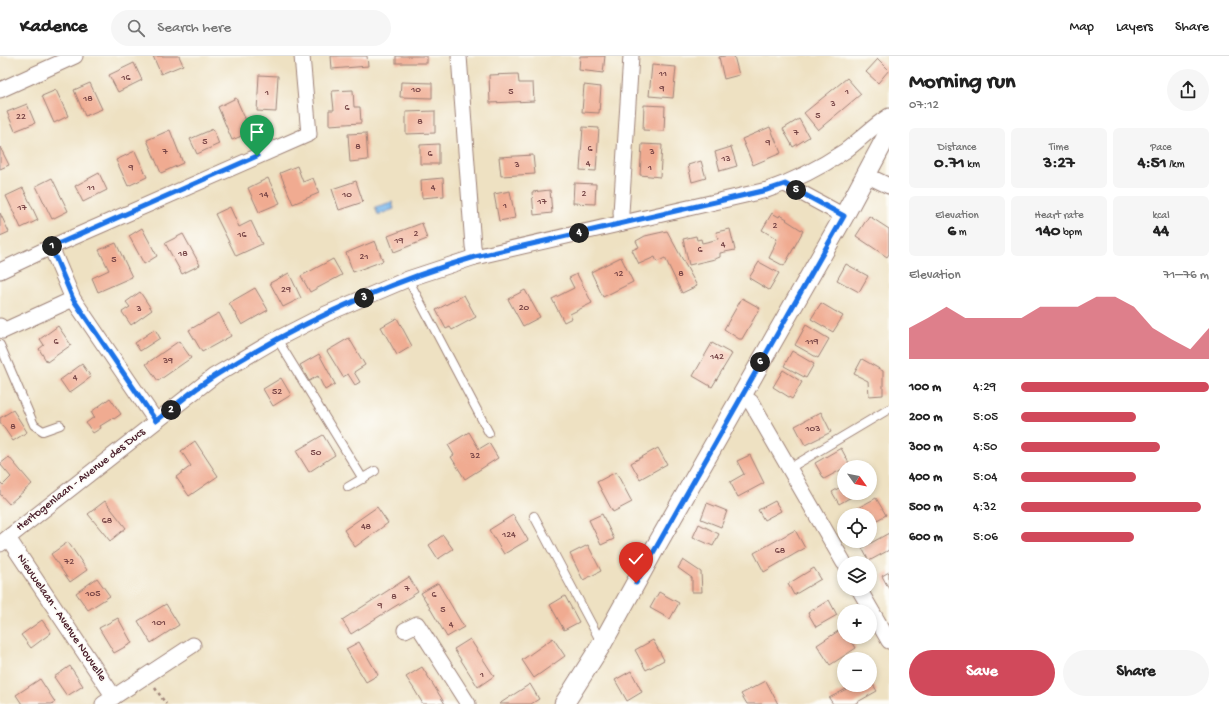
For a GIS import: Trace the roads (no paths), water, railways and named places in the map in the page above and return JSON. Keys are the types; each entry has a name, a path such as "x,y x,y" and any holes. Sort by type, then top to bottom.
{"street":[{"path":"0,90 75,56"},
{"path":"0,271 51,247 309,134 302,56"},
{"path":"459,56 475,257"},
{"path":"622,223 621,213 631,56"},
{"name":"Hertogenlaan - Avenue des Ducs","path":"4,541 214,376 277,339 326,314 442,266 475,257 767,190 785,184 845,150 889,116"},
{"path":"564,704 602,644 741,395 844,216 889,132"},
{"path":"866,175 889,186"},
{"path":"785,184 844,216"},
{"path":"51,247 73,299 156,421"},
{"path":"1,335 73,299"},
{"path":"741,395 751,402 840,556"},
{"name":"Nieuwelaan - Avenue Nouvelle","path":"4,541 108,701 193,645"},
{"path":"863,596 889,642"},
{"path":"405,630 417,624 468,704"}],"lane":[{"path":"408,279 489,433"},
{"path":"1,335 34,425 43,431 60,425"},
{"path":"277,339 363,478"},
{"path":"790,468 889,409"},
{"path":"348,487 375,471"},
{"path":"534,516 602,644"}],"water":[{"path":"392,202 394,209 378,215 375,207"}]}
